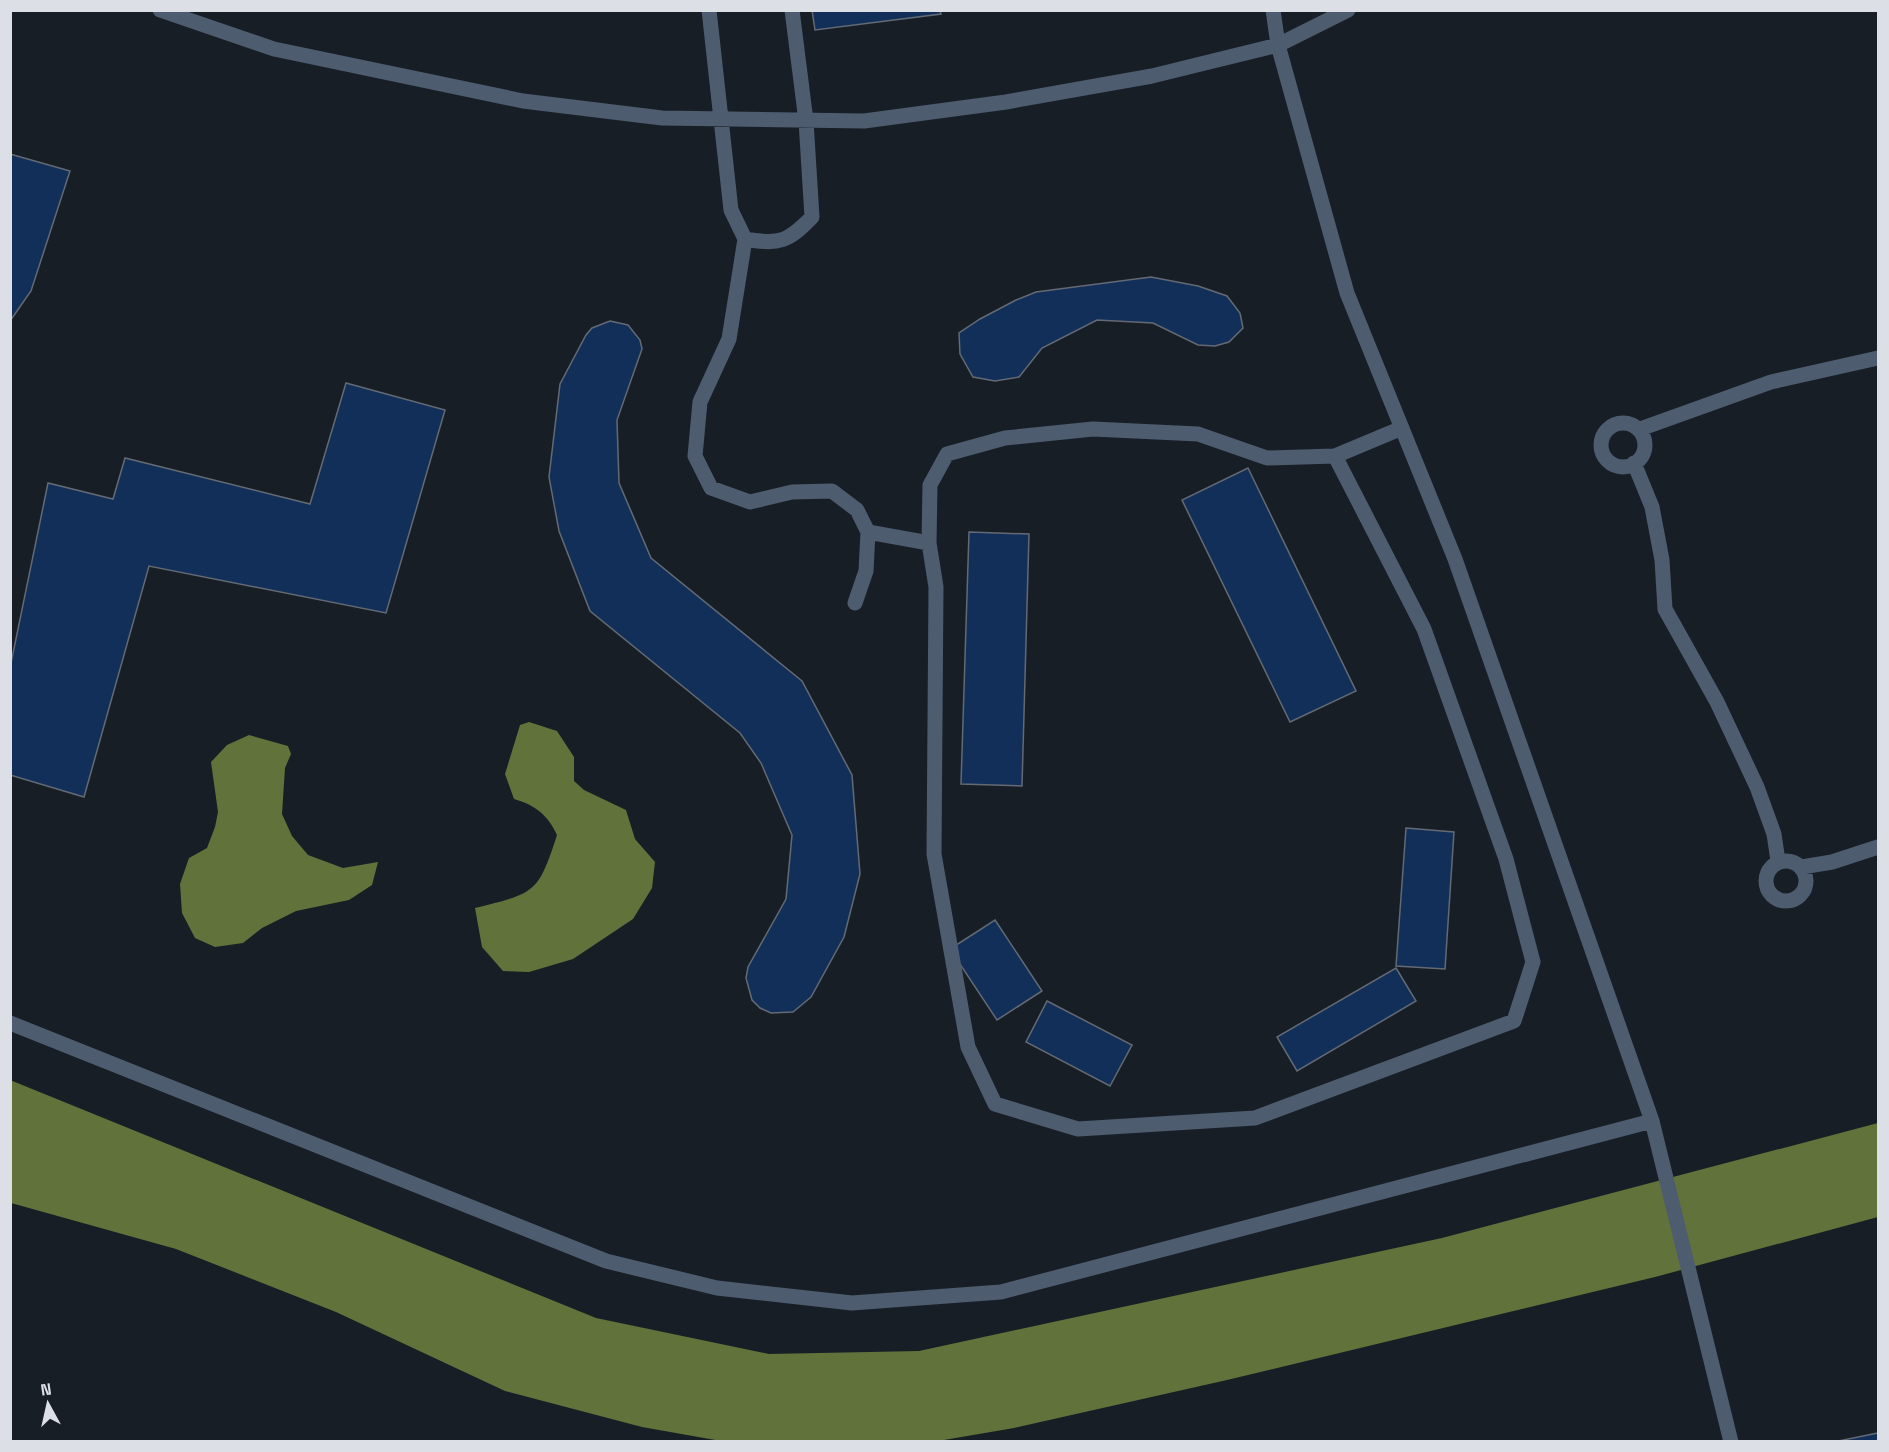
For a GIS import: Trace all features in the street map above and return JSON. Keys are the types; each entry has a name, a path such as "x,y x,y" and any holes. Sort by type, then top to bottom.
{"street":[{"path":"160,10 274,49 523,101 662,118 806,121 864,121 1006,102 1152,76 1278,45 1348,10"},
{"path":"708,10 731,210 746,239 729,339 700,402 695,456 711,488 750,502 792,492 832,491 857,510 868,532 866,572 855,603"},
{"path":"746,239 772,244 796,233 812,217 806,121 792,10"},
{"path":"1273,10 1278,45 1347,293 1455,559 1652,1122 1731,1442"},
{"path":"1640,429 1646,445 1639,461 1623,467 1606,461 1600,444 1607,428 1624,422 1640,429 1771,382 1878,358"},
{"path":"1335,456 1424,629 1506,859 1533,962 1514,1021 1255,1118 1078,1129 995,1104 968,1047 934,854 936,587 928,543 930,485 947,454 1005,438 1093,429 1198,434 1267,458 1335,456 1402,428"},
{"path":"1634,463 1652,507 1662,560 1665,609 1717,702 1756,787 1774,834 1778,861"},
{"path":"868,532 928,543"},
{"path":"1802,867 1832,862 1878,847"},
{"path":"1791,860 1802,867 1807,878 1804,891 1795,900 1781,901 1770,895 1765,883 1768,870 1778,861 1791,860"},
{"path":"10,1023 606,1261 717,1288 852,1303 1001,1292 1652,1122"}],"shaded area":[{"path":"529,722 557,731 574,757 574,781 584,790 626,810 635,839 655,862 652,888 633,919 573,959 529,972 503,971 482,947 475,908 510,899 531,888 545,869 557,835 540,812 514,799 505,774 520,725"},
{"path":"249,735 288,746 291,754 285,768 282,814 292,836 308,855 343,868 378,862 372,885 349,900 296,911 262,928 243,943 215,947 195,938 182,913 180,884 189,858 207,848 215,827 218,812 211,762 227,745"},
{"path":"10,1080 596,1318 769,1354 919,1351 1442,1238 1878,1123 1878,1217 1655,1277 1227,1380 1014,1428 938,1441 721,1441 642,1427 505,1391 336,1312 176,1249 11,1203"}],"building":[{"path":"812,10 940,10 941,14 815,30"},
{"path":"10,154 70,171 31,291 10,321"},
{"path":"1151,277 1198,286 1227,296 1240,313 1243,328 1229,342 1215,346 1198,345 1153,323 1097,320 1042,348 1019,377 995,381 973,377 960,354 959,333 1016,300 1036,292"},
{"path":"610,321 628,325 640,340 642,349 617,420 619,483 651,558 802,681 852,775 860,874 844,937 811,997 793,1012 771,1013 760,1008 752,1000 746,978 748,967 786,899 792,835 761,763 740,733 590,611 559,531 549,477 560,384 586,335 592,328"},
{"path":"346,383 445,410 386,613 149,566 84,797 10,775 10,668 48,483 113,499 125,458 310,504"},
{"path":"1248,468 1356,691 1290,722 1182,500"},
{"path":"969,532 1029,534 1022,786 961,784"},
{"path":"1406,828 1454,832 1445,969 1396,966"},
{"path":"995,920 1042,991 997,1020 950,949"},
{"path":"1396,968 1416,1001 1297,1071 1277,1037"},
{"path":"1047,1001 1132,1045 1110,1086 1026,1042"},
{"path":"1878,1433 1878,1442 1838,1442 1838,1441"}]}
